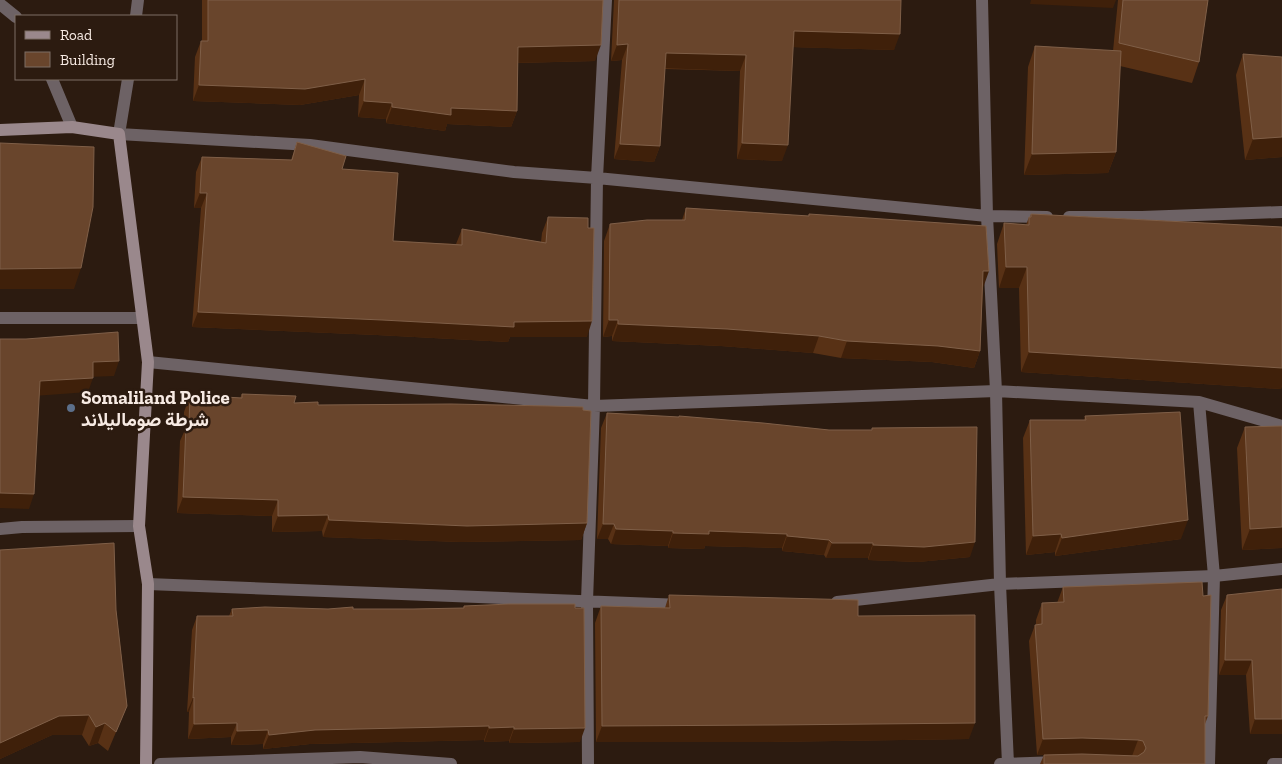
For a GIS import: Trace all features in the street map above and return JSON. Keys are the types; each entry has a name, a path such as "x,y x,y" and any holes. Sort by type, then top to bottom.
{"street":[{"path":"136,15 138,0"},
{"path":"588,764 587,601 594,406 597,178 606,0"},
{"path":"982,0 987,216 996,391 1006,764 1066,762"},
{"path":"0,4 15,16"},
{"path":"52,80 72,127"},
{"path":"128,80 120,134 148,362 139,526 148,584 146,764"},
{"path":"0,130 72,127 120,134 310,145 514,172 597,178 987,216 1142,217 1282,212"},
{"path":"0,318 142,318"},
{"path":"148,362 594,406 996,391 1199,402 1282,426"},
{"path":"1199,402 1214,576 1209,764"},
{"path":"0,529 22,527 139,526"},
{"path":"821,604 1000,584 1214,576 1282,568"},
{"path":"148,584 694,605"},
{"path":"160,764 360,761 451,764"},
{"path":"1273,764 1282,764"}],"building":[{"path":"208,0 603,0 601,45 518,47 517,111 451,108 451,115 392,107 392,103 364,101 365,79 305,89 199,85 201,41 208,41"},
{"path":"619,0 901,0 900,34 794,31 788,145 742,143 746,55 666,53 660,146 620,144 628,44 617,45"},
{"path":"1123,0 1208,0 1199,62 1119,43"},
{"path":"1035,46 1121,51 1116,152 1032,154"},
{"path":"1243,54 1282,57 1282,137 1253,139"},
{"path":"297,142 346,156 342,169 398,173 393,241 462,245 462,229 546,243 548,217 588,218 588,228 594,228 592,321 514,322 514,327 198,312 207,193 200,193 202,157 292,160"},
{"path":"0,143 94,147 93,207 81,268 0,269"},
{"path":"686,208 986,226 989,271 983,271 980,351 938,346 847,341 819,336 727,329 618,324 618,320 609,320 610,224 647,220 685,220"},
{"path":"1031,214 1282,227 1282,368 1029,352 1027,267 1006,267 1004,223 1029,225"},
{"path":"118,332 119,361 93,362 93,378 40,381 34,494 0,493 0,339 26,339"},
{"path":"242,394 296,396 294,403 318,402 318,405 451,404 583,407 583,410 591,411 587,523 467,526 329,520 328,515 278,516 278,500 183,497 186,425 189,424 190,395 242,398"},
{"path":"1180,412 1188,520 1062,538 1061,534 1033,536 1030,420 1086,420 1085,416"},
{"path":"607,413 679,416 829,430 977,427 975,542 924,547 873,545 873,543 832,543 829,540 787,536 787,534 709,531 709,534 673,533 673,531 616,529 614,524 603,524"},
{"path":"1282,426 1282,527 1250,529 1245,427"},
{"path":"114,543 116,610 127,706 116,732 105,723 96,727 89,715 59,716 0,743 0,550"},
{"path":"1202,582 1203,596 1211,595 1208,716 1205,716 1205,764 1044,764 1044,755 1138,756 1146,748 1143,741 1138,740 1043,739 1035,625 1042,624 1042,603 1064,602 1063,587"},
{"path":"1282,589 1282,719 1255,719 1252,660 1225,660 1227,595"},
{"path":"669,595 858,600 858,616 975,615 975,723 602,726 601,606 670,608"},
{"path":"575,604 575,608 584,608 585,728 514,729 514,727 489,728 489,726 315,730 269,735 268,730 237,731 237,723 194,724 193,698 197,616 233,616 232,609 265,607 413,609 464,608 464,606"}],"place":[{"name":"Somaliland Police شرطة صوماليلاند","path":"71,408"}]}
